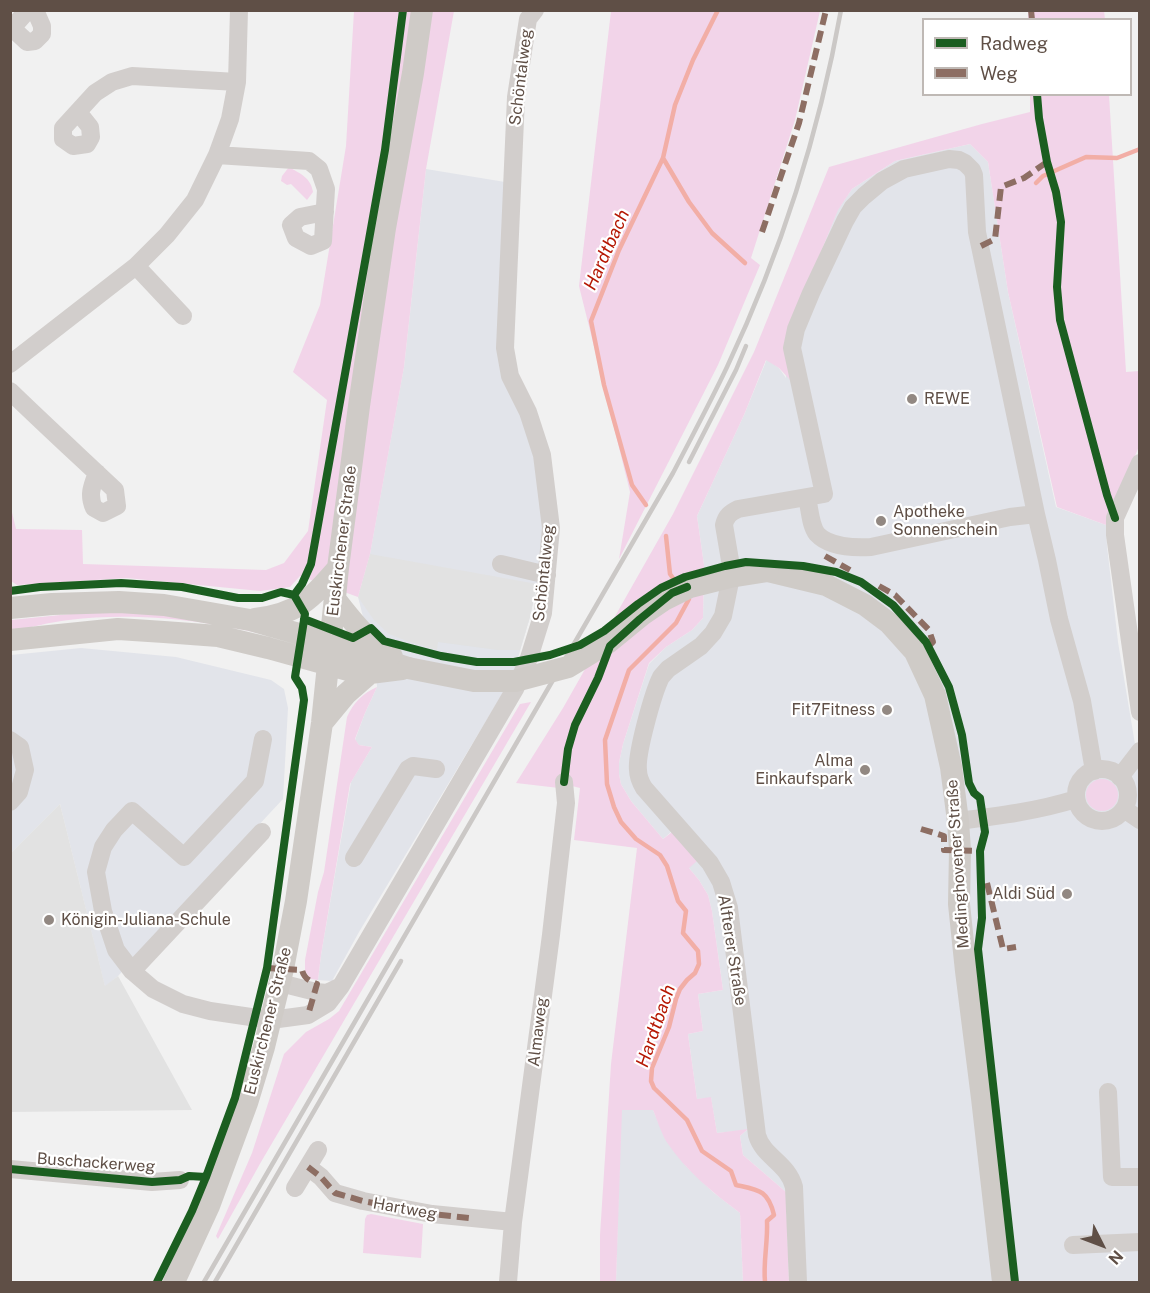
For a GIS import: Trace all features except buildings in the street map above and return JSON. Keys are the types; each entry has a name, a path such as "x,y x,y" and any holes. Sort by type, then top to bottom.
{"main road":[{"name":"Euskirchener Straße","path":"174,1282 209,1206 248,1103 280,983 296,901 322,723 338,568 360,395 385,228 422,10"},
{"path":"250,620 279,615 301,605 318,591 338,568"},
{"name":"Medinghovener Straße","path":"330,654 360,657 474,681 514,681 568,667 609,642 664,600 690,587 768,571 826,585 865,604 889,622 915,652 935,695 951,767 960,850 959,904 1003,1282"},
{"path":"322,723 346,693 360,657 335,599"},
{"path":"10,608 119,602 164,605 250,620 330,654"},
{"path":"10,640 118,629 218,636 330,654"},
{"path":"360,657 382,651 408,668"}],"street":[{"path":"28,10 12,28 27,42 35,41 42,34 42,26 35,10"},
{"path":"10,364 136,266 167,235 195,200 217,155 230,119 237,82 239,10"},
{"name":"Schöntalweg","path":"263,740 255,781 184,857 132,811 114,830 103,847 96,872 103,911 116,950 132,971 153,989 183,1004 220,1013 271,1020 308,1015 328,1003 340,986 515,689 529,658 543,614 551,528 542,455 528,412 510,376 505,348 516,97 532,15"},
{"path":"78,112 90,127 91,137 87,144 73,146 63,139 63,128 95,93 112,82 132,76 237,82"},
{"path":"217,155 309,160 320,169 326,189 325,212"},
{"path":"1036,514 1010,517 871,547 856,548 834,543 818,534 814,527 807,498 824,494 792,348 796,329 853,207 873,188 904,169 949,159 965,163 974,175 977,232 1059,619 1082,701 1094,771"},
{"path":"136,266 183,316"},
{"path":"10,391 97,473 115,490 117,506 103,513 94,508 91,501 97,473"},
{"path":"1140,463 1116,518 1115,535 1140,712"},
{"name":"Alfterer Straße","path":"798,1282 794,1186 789,1173 763,1148 757,1135 726,896 710,863 644,788 638,770 638,756 661,677 668,669 701,646 713,633 723,616 732,572 724,525 726,518 738,509 807,498"},
{"path":"501,564 547,575"},
{"path":"10,740 20,747 25,770 19,792 10,802"},
{"path":"1120,777 1140,751"},
{"path":"354,858 408,769 413,766 436,769"},
{"path":"1101,769 1120,777 1128,794 1121,813 1112,819 1098,821 1083,813 1076,799 1076,793 1080,782 1088,774 1101,769"},
{"name":"Almaweg","path":"508,1282 513,1222 566,803 564,782"},
{"path":"958,820 1010,814 1058,805 1076,799"},
{"path":"1124,809 1140,820"},
{"path":"132,971 262,832"},
{"path":"280,983 316,993 327,993 340,986"},
{"path":"1108,1092 1112,1177 1140,1177"},
{"path":"295,1188 318,1150"},
{"name":"Hartweg","path":"308,1167 321,1177 335,1193 363,1201 432,1214 513,1222"},
{"name":"Buschackerweg","path":"10,1169 152,1182 180,1179"},
{"path":"1073,1245 1140,1242"}],"shaded area":[{"path":"354,11 454,11 426,169 404,367 370,554 358,597 300,576 290,587 260,591 127,578 17,585 11,581 10,504 16,529 82,530 83,564 266,570 284,563 308,531 327,400 293,372 320,305 346,146"},
{"path":"611,11 820,11 795,120 751,258 760,265 718,365 619,559 630,492 579,286"},
{"path":"1028,11 1104,11 1105,18 1028,18"},
{"path":"1030,96 1109,96 1126,372 1139,371 1140,444 1106,525 1057,507 1008,292 988,162 970,144 895,161 852,189 838,210 784,343 794,384 779,368 766,360 744,415 697,516 704,565 703,618 692,630 666,647 649,663 619,763 621,784 631,801 663,839 672,832 697,861 689,868 708,895 723,990 698,994 703,1031 688,1034 697,1099 711,1097 717,1133 748,1129 740,1136 743,1155 786,1192 789,1282 743,1282 740,1213 682,1162 666,1141 653,1110 622,1110 616,1282 600,1282 600,1235 611,1064 637,848 574,840 580,788 568,785 559,788 516,783 563,708 673,514 754,352 829,167 1030,112"},
{"path":"970,144 988,162 1008,292 1056,507 1106,525 1118,642 1139,768 1139,1282 789,1282 786,1192 743,1155 740,1136 747,1130 717,1133 711,1098 697,1099 688,1034 703,1031 698,994 723,990 708,895 689,868 671,832 663,839 631,801 621,784 619,763 649,664 666,647 692,630 703,618 704,565 697,516 767,359 779,368 786,378 784,343 838,209 852,189 895,161"},
{"path":"289,167 310,183 313,192 307,200 291,184 287,185 281,181"},
{"path":"426,169 505,182 499,364 535,440 549,528 530,617 512,678 359,932 332,981 318,980 351,782 372,747 359,745 355,740 377,687 376,668 358,597 370,554 404,367"},
{"path":"370,554 537,584 520,650 498,650 438,642 437,650 389,634 374,620 358,597"},
{"path":"90,612 141,612 191,616 250,626 296,639 292,642 238,629 182,620 125,617 62,621 11,631 11,620"},
{"path":"81,648 176,657 271,680 284,689 288,708 283,799 118,976 105,987 60,804 11,853 11,655"},
{"path":"377,687 355,739 359,745 372,747 350,784 318,980 311,979 305,971 305,960 324,872 347,717 359,699"},
{"path":"531,702 218,1239 216,1236 252,1153 284,1054 306,1032 339,1011 520,704"},
{"path":"1102,779 1113,784 1118,795 1113,806 1102,811 1091,806 1086,795 1091,784"},
{"path":"60,804 105,986 118,976 192,1110 11,1112 11,853"},
{"path":"621,1110 653,1110 666,1140 686,1166 714,1193 740,1213 743,1282 616,1282"},
{"path":"371,1214 423,1224 421,1258 363,1253 365,1219"}],"waterway":[{"name":"Hardtbach","path":"646,505 632,485 604,385 591,321 619,250 663,158 675,105 693,60 718,10"},
{"path":"1036,183 1043,176 1086,157 1117,158 1140,149"},
{"path":"663,158 689,202 712,233 745,263"},
{"name":"Hardtbach","path":"666,536 670,574 678,585"},
{"name":"Hardtbach","path":"687,596 689,599 676,623 629,670 605,740 607,784 621,822 636,839 660,855 667,866 678,901 686,911 683,933 698,951 699,964 695,973 680,989 669,1027 652,1068 651,1081 654,1088 687,1120 702,1151 731,1171 736,1185 757,1190 769,1200 774,1215 767,1221 765,1282"}],"railway":[{"path":"204,1282 673,473 714,394 764,281 796,193 821,102 841,10"},
{"path":"689,462 746,346"},
{"path":"215,1282 401,961"}],"marked path":[{"path":"762,232 799,123 826,10"},
{"path":"1031,10 1032,18"},
{"path":"981,246 995,239 1001,187 1024,178 1047,162"},
{"path":"825,556 850,570"},
{"path":"879,586 895,595 929,630 933,642 930,645"},
{"path":"921,829 944,836 944,850 980,851"},
{"path":"987,883 1003,949 1016,947"},
{"path":"267,968 302,970 307,979 317,984 308,1015"},
{"path":"308,1167 321,1177 335,1193 363,1201 432,1214 469,1218"}],"cycle path":[{"path":"294,595 311,564 385,150 403,10"},
{"path":"1037,96 1047,162 1056,192 1061,222 1057,287 1060,320 1115,518"},
{"path":"304,619 353,638 371,628 384,641 441,656 477,662 514,662 550,655 580,645 604,631 661,588 685,577 746,562 803,566 836,572 861,582 893,605 926,642 949,687 962,735 969,783 974,793 980,798 985,832 980,851 982,918 978,949 1015,1282"},
{"path":"10,591 40,587 121,583 182,587 238,598 262,598 281,592 294,595 305,614 295,677 302,688 304,700 267,968 235,1098 192,1211 157,1282"},
{"path":"564,782 568,749 575,725 598,678 610,646 672,593 687,587"},
{"path":"10,1169 152,1182 180,1180 189,1176 206,1177"}],"place":[{"name":"REWE","path":"912,399"},
{"name":"Apotheke Sonnenschein","path":"881,521"},
{"name":"Fit7Fitness","path":"887,710"},
{"name":"Alma Einkaufspark","path":"865,770"},
{"name":"Aldi Süd","path":"1067,894"},
{"name":"Königin-Juliana-Schule","path":"49,920"}]}
